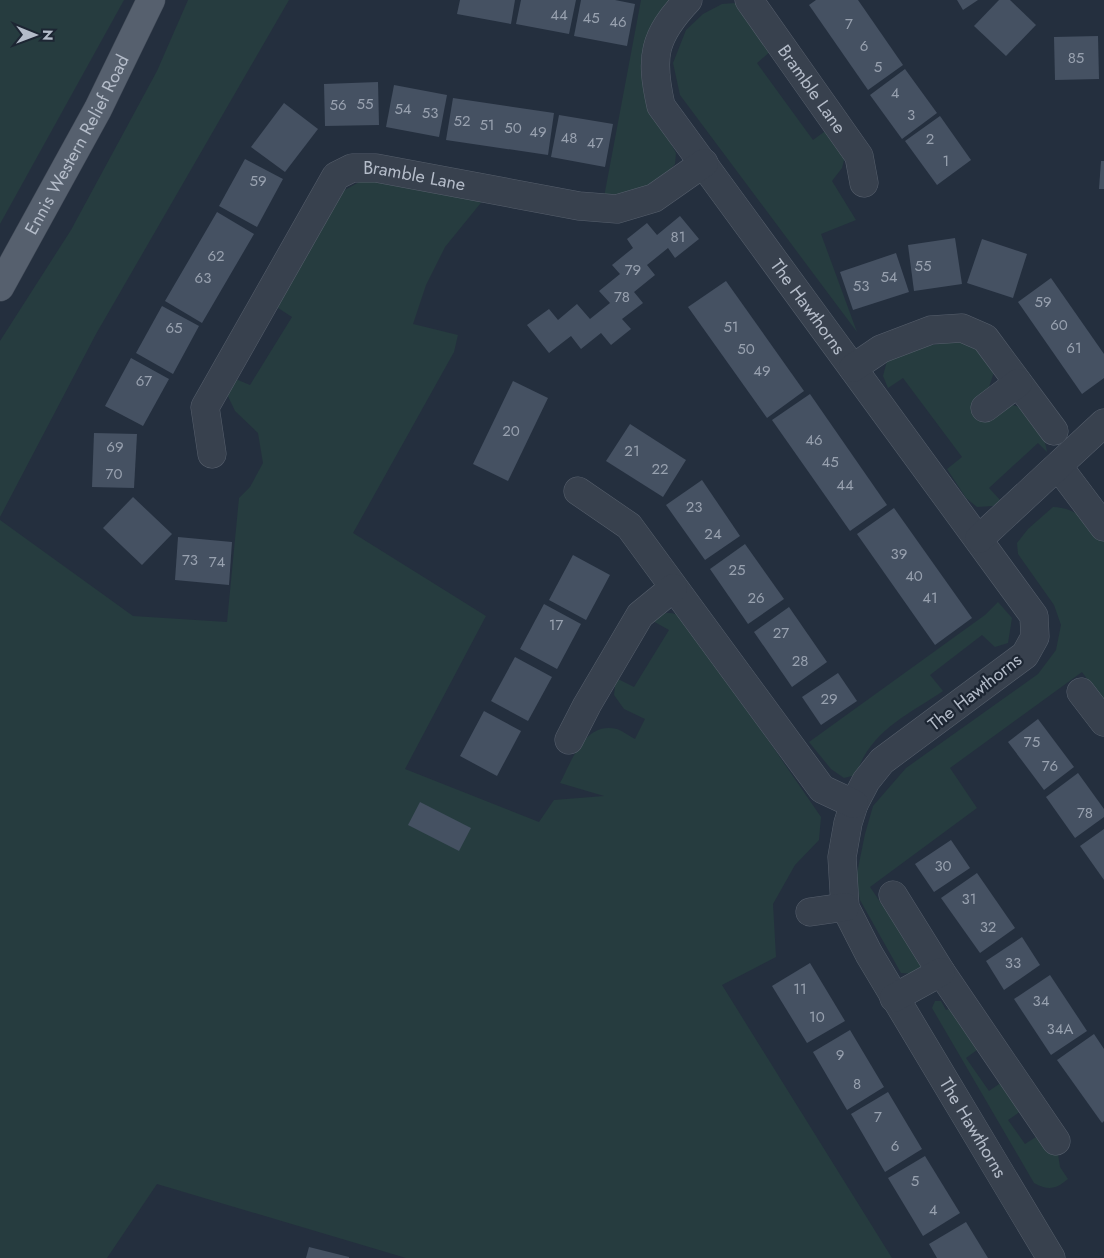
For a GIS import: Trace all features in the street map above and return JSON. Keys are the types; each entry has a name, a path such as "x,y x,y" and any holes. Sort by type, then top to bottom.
{"main road":[{"name":"Ennis Western Relief Road","path":"0,287 98,110 151,0"}],"street":[{"path":"688,0 671,18 657,44 654,76 661,106 704,163"},
{"name":"Bramble Lane","path":"749,0 859,156 864,183"},
{"name":"The Hawthorns","path":"704,163 1034,616 1035,637 1025,655 882,761 866,781 854,804 848,822 842,857 845,907 894,998 1051,1258"},
{"name":"Bramble Lane","path":"212,454 204,407 336,176 352,168 376,168 579,206 617,210 654,198 704,163"},
{"name":"The Hawthorns","path":"853,368 881,349 930,330 962,328 985,338 1054,432"},
{"path":"985,408 1018,383"},
{"path":"979,539 1094,432"},
{"path":"1058,466 1104,527"},
{"path":"578,491 630,526 673,588 822,789 854,804"},
{"path":"569,740 597,711 640,615 673,588"},
{"path":"1081,692 1104,722"},
{"path":"893,895 941,972 1056,1141"},
{"path":"810,912 845,907"},
{"path":"894,998 941,972"}],"green space":[{"path":"0,0 124,0 0,224"},
{"path":"188,0 289,0 96,334 0,517 0,341 71,230 157,71"},
{"path":"641,0 670,0 650,33 650,105 676,153 675,164 666,175 645,189 604,197"},
{"path":"735,3 772,50 757,63 813,140 828,129 845,156 842,168 832,181 856,220 821,234 857,332 680,95 673,63 686,30 703,14 722,4"},
{"path":"378,179 484,199 445,247 426,285 413,324 458,335 454,352 353,533 486,616 405,769 539,822 554,800 604,796 560,783 581,745 596,731 606,728 617,729 635,739 645,719 624,709 614,695 616,678 634,687 669,630 651,620 668,613 685,619 821,817 819,840 795,865 773,904 776,957 722,985 892,1258 406,1258 157,1184 107,1258 0,1258 0,520 133,616 227,622 239,498 250,487 263,463 258,433 235,411 225,390 231,377 250,385 292,317 275,306 343,191 361,181"},
{"path":"960,340 979,347 994,372 988,390 973,401 983,418 1004,406 1012,405 1020,408 1027,412 1039,427 1046,444 1047,452 1038,443 989,488 1001,501 993,506 977,507 966,498 947,469 962,457 903,378 888,388 883,376 887,361 916,348"},
{"path":"1053,507 1076,513 1088,522 1104,540 1104,702 1082,672 950,768 977,808 870,887 919,959 922,969 915,974 901,973 860,900 856,878 873,806 906,768 1038,674 1056,650 1061,625 1054,605 1018,554 1017,543 1028,529"},
{"path":"998,602 1012,618 1008,643 995,647 982,635 930,675 943,691 903,717 880,736 862,760 856,775 844,778 831,769 809,742 985,615"},
{"path":"935,1001 941,1001 946,1010 953,1007 981,1047 966,1058 989,1091 1005,1080 1024,1109 1008,1120 1025,1144 1042,1133 1058,1154 1060,1167 1068,1179 1064,1182 1052,1188 1034,1183 932,1008"}],"building":[{"path":"460,0 515,0 511,24 457,14"},
{"path":"521,0 576,0 569,34 516,24"},
{"path":"581,0 615,0 635,4 627,46 574,36"},
{"path":"816,0 858,0 903,65 868,90 809,5"},
{"path":"957,0 978,0 963,10"},
{"path":"999,0 1010,0 1036,25 1006,56 974,26"},
{"path":"1098,36 1099,79 1055,80 1054,37"},
{"path":"905,69 937,113 902,139 870,95"},
{"path":"378,82 379,125 325,126 324,84"},
{"path":"394,85 447,95 439,137 386,127"},
{"path":"453,98 554,113 548,155 446,140"},
{"path":"284,103 318,129 285,172 251,147"},
{"path":"559,115 613,124 605,167 551,157"},
{"path":"940,116 971,160 937,185 905,141"},
{"path":"245,159 283,179 257,227 219,206"},
{"path":"1101,161 1104,161 1104,189 1099,189"},
{"path":"217,212 254,234 202,323 165,301"},
{"path":"680,216 699,239 675,258 668,248 647,265 655,275 634,292 643,303 622,319 631,329 611,345 601,333 581,349 571,336 549,353 527,325 549,309 558,320 577,304 590,319 610,303 599,291 620,274 612,265 633,248 627,239 647,223 657,235"},
{"path":"955,238 962,284 914,291 908,245"},
{"path":"982,239 1027,254 1013,298 967,283"},
{"path":"896,253 909,292 853,310 840,272"},
{"path":"1051,278 1104,354 1104,378 1082,394 1018,302"},
{"path":"726,281 804,391 767,418 688,307"},
{"path":"162,306 199,326 173,374 136,353"},
{"path":"131,358 169,379 143,426 105,406"},
{"path":"513,381 548,398 508,481 473,464"},
{"path":"810,394 887,505 850,531 772,420"},
{"path":"630,424 686,460 663,497 606,461"},
{"path":"94,433 137,434 134,488 92,487"},
{"path":"702,480 740,536 705,560 666,505"},
{"path":"133,497 172,534 142,565 103,528"},
{"path":"894,508 972,618 935,645 857,534"},
{"path":"178,537 232,542 229,585 175,580"},
{"path":"745,544 784,599 748,624 710,569"},
{"path":"573,555 610,575 586,620 549,600"},
{"path":"544,604 581,624 557,669 520,649"},
{"path":"789,607 827,662 792,687 754,632"},
{"path":"515,657 552,677 528,721 491,701"},
{"path":"838,673 857,701 821,725 802,697"},
{"path":"484,711 521,731 497,776 460,756"},
{"path":"1038,719 1074,767 1044,790 1008,742"},
{"path":"1078,773 1104,809 1104,817 1075,838 1046,797"},
{"path":"420,802 471,828 459,851 408,825"},
{"path":"1104,829 1104,880 1080,846"},
{"path":"951,840 970,868 934,892 915,864"},
{"path":"977,873 1015,928 980,953 941,898"},
{"path":"1022,937 1040,965 1004,990 986,961"},
{"path":"810,963 845,1021 807,1043 772,986"},
{"path":"1050,975 1087,1031 1051,1055 1014,999"},
{"path":"850,1030 884,1087 847,1110 813,1052"},
{"path":"1094,1034 1104,1049 1104,1121 1102,1123 1057,1060"},
{"path":"888,1092 922,1149 885,1172 851,1114"},
{"path":"925,1156 960,1213 923,1236 888,1178"},
{"path":"966,1222 988,1258 937,1258 929,1244"},
{"path":"309,1247 349,1257 349,1258 306,1258"}]}
